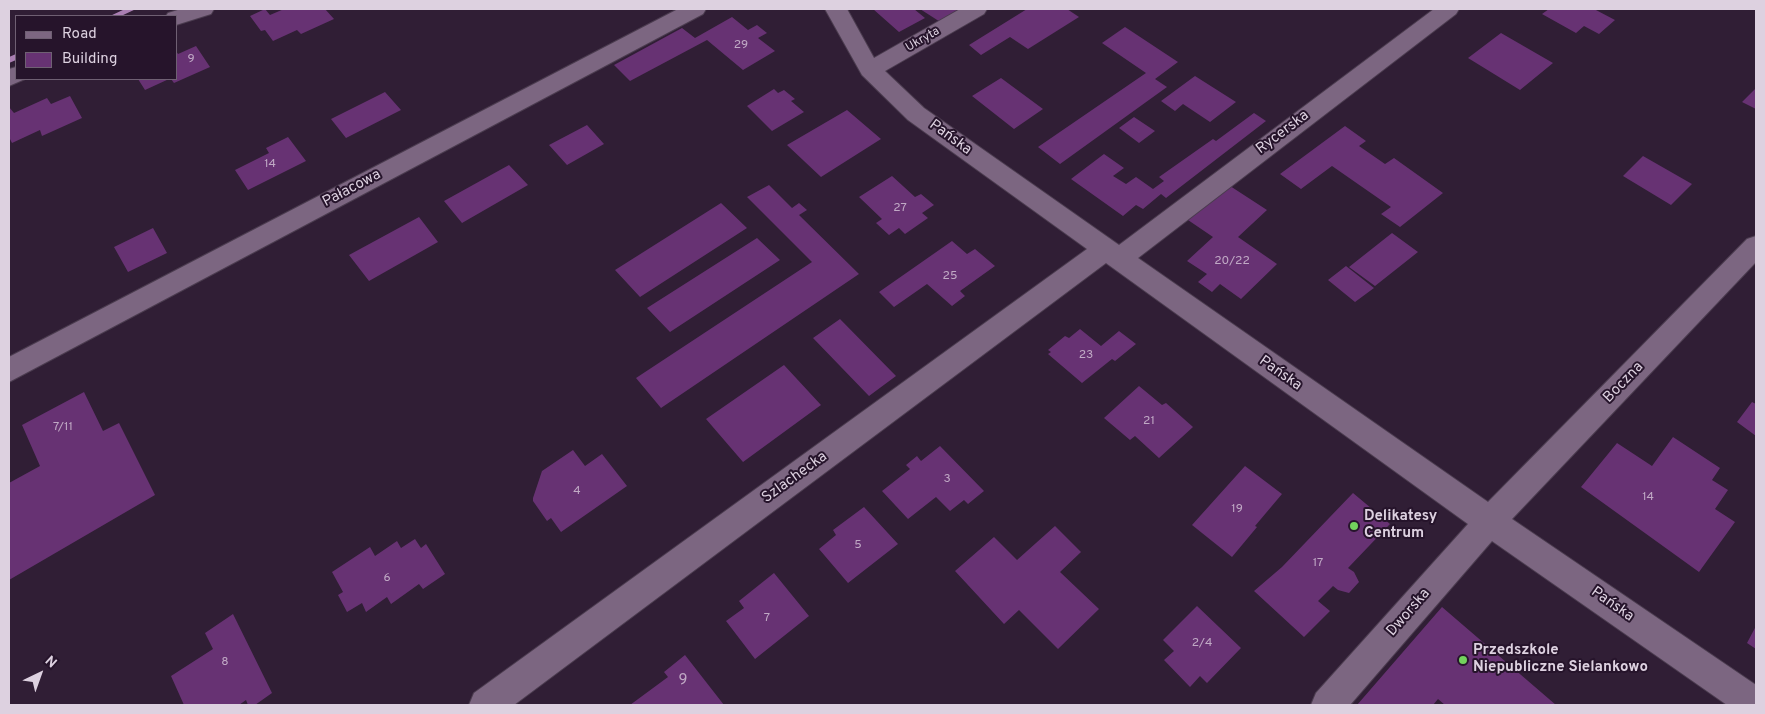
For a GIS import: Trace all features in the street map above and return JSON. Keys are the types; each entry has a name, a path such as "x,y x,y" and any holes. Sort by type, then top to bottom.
{"street":[{"path":"178,17 203,9"},
{"name":"Pałacowa","path":"9,370 695,9"},
{"name":"Pańska","path":"836,9 855,49 870,70 916,114 1490,521 1756,705"},
{"name":"Ukryta","path":"870,70 976,9"},
{"name":"Rycerska","path":"1112,254 1448,9"},
{"name":"Boczna","path":"1490,521 1756,246"},
{"name":"Szlachecka","path":"486,705 1112,254"},
{"name":"Dworska","path":"1328,705 1490,521"}],"building":[{"path":"265,9 270,15 284,9 325,9 334,19 301,34 297,30 273,41 265,30 261,31 250,16"},
{"path":"873,9 914,9 925,18 899,32"},
{"path":"920,9 972,9 945,25"},
{"path":"1027,9 1067,9 1079,17 1028,49 1010,37 981,55 969,45"},
{"path":"1549,9 1594,9 1615,20 1599,34 1584,26 1576,33 1542,14"},
{"path":"732,17 748,30 757,25 767,33 758,38 775,51 743,70 707,40 630,81 614,65 682,28 695,38"},
{"path":"1125,27 1178,62 1155,79 1167,87 1060,164 1038,147 1146,73 1102,43"},
{"path":"1501,33 1553,63 1520,90 1468,58"},
{"path":"196,46 210,67 174,83 172,80 178,80 178,54"},
{"path":"1195,76 1236,102 1210,122 1183,104 1175,111 1161,101"},
{"path":"1001,78 1043,109 1014,129 972,96"},
{"path":"139,80 167,80 145,90"},
{"path":"1756,88 1756,109 1742,102"},
{"path":"774,89 778,93 784,90 795,99 791,101 804,112 772,131 747,106"},
{"path":"385,92 401,110 346,138 331,119"},
{"path":"70,96 82,118 42,136 40,130 12,143 9,137 9,107 14,113 47,98 51,104"},
{"path":"847,110 881,139 821,177 787,145"},
{"path":"1254,113 1266,121 1166,198 1161,194 1143,209 1136,205 1123,216 1071,179 1104,154 1124,168 1113,176 1126,184 1136,177 1153,189 1164,181 1159,177 1213,139 1216,141"},
{"path":"1134,117 1155,131 1139,143 1119,128"},
{"path":"587,125 604,144 567,165 549,145"},
{"path":"1345,126 1366,141 1359,146 1385,164 1394,158 1443,193 1400,227 1381,214 1391,207 1332,166 1301,189 1280,174"},
{"path":"288,137 306,161 248,190 235,170 269,153 266,148"},
{"path":"1643,156 1692,184 1671,205 1623,176"},
{"path":"509,165 528,185 462,223 444,201"},
{"path":"892,176 915,197 921,194 934,205 922,213 928,218 905,234 899,228 889,235 876,223 882,219 859,197"},
{"path":"1227,184 1267,210 1238,237 1277,264 1241,299 1220,284 1212,292 1198,282 1207,274 1187,261 1213,237 1188,220"},
{"path":"769,185 792,208 799,203 807,210 799,215 859,274 661,408 636,378 812,262 747,197"},
{"path":"721,203 747,228 640,297 615,270"},
{"path":"419,217 438,242 369,281 349,255"},
{"path":"153,228 167,253 128,272 114,247"},
{"path":"1392,233 1418,252 1375,286 1349,267"},
{"path":"757,238 780,260 670,332 647,308"},
{"path":"952,241 967,254 975,249 995,266 960,291 965,296 952,306 927,284 894,307 879,292"},
{"path":"1346,266 1374,288 1355,302 1328,280"},
{"path":"840,319 896,376 869,396 813,338"},
{"path":"1080,329 1101,346 1119,331 1136,344 1115,361 1112,359 1082,383 1048,354 1051,352 1048,350 1065,336 1069,338"},
{"path":"784,365 821,405 743,462 706,419"},
{"path":"1139,386 1162,405 1166,403 1193,427 1159,458 1135,436 1130,440 1104,418"},
{"path":"84,392 103,431 119,423 155,495 9,580 9,483 40,466 22,425"},
{"path":"1752,402 1756,404 1756,436 1737,422"},
{"path":"1673,437 1720,468 1712,480 1728,490 1715,509 1735,522 1699,572 1581,487 1617,443 1652,466"},
{"path":"940,446 984,491 968,504 964,500 950,511 936,497 908,519 882,491 910,469 906,465 917,456 921,461"},
{"path":"573,450 585,466 602,454 627,486 561,532 551,518 547,521 533,501 533,498 542,471"},
{"path":"1245,466 1282,494 1232,557 1192,525"},
{"path":"1353,493 1390,524 1348,568 1354,572 1359,582 1349,593 1338,590 1333,586 1318,601 1330,611 1304,637 1254,591 1282,567"},
{"path":"864,507 898,544 848,583 819,549 836,535 833,530"},
{"path":"1055,526 1081,552 1060,572 1099,609 1058,649 1019,610 1004,624 955,571 994,537 1017,560"},
{"path":"415,539 421,548 426,544 445,574 423,589 419,584 391,604 387,597 366,612 362,603 347,612 338,595 343,592 332,572 370,547 375,556 397,541 401,548"},
{"path":"774,573 809,616 755,659 726,621 744,608 739,601"},
{"path":"1197,606 1241,648 1207,683 1200,676 1190,687 1164,660 1174,651 1163,640"},
{"path":"1442,607 1556,705 1445,705 1438,699 1433,705 1357,705"},
{"path":"233,614 272,693 255,705 248,705 246,700 239,705 184,705 171,676 213,649 205,633"},
{"path":"1756,626 1756,649 1747,643"},
{"path":"685,655 724,705 630,705 668,677 664,672"}],"waterway":[{"path":"117,15 132,9"},
{"path":"9,60 15,57"}],"place":[{"name":"Delikatesy Centrum","path":"1354,526"},
{"name":"Przedszkole Niepubliczne Sielankowo","path":"1463,660"}]}
